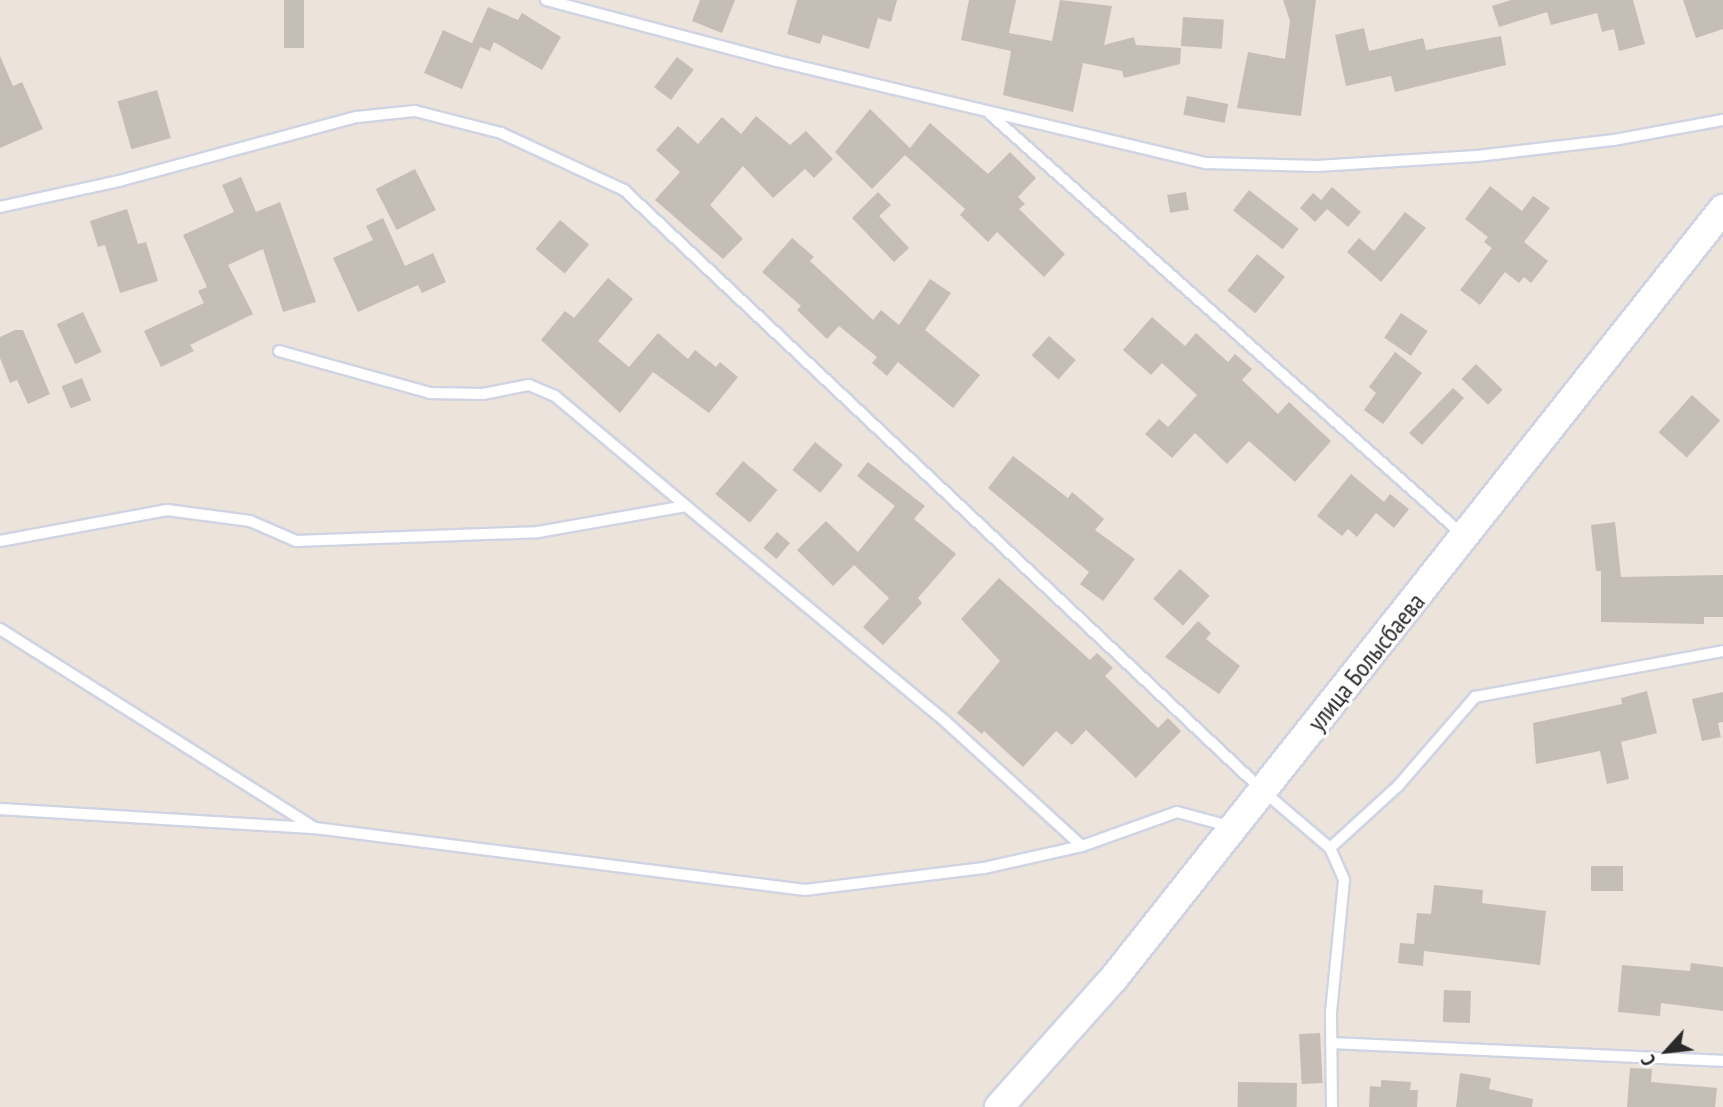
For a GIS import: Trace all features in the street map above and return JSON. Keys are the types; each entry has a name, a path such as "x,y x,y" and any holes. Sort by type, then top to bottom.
{"street":[{"name":"улица Болысбаева","path":"999,1107 1114,978 1466,538 1723,209"}],"lane":[{"path":"546,0 989,113 1206,163 1317,166 1491,154 1614,140 1723,120"},
{"path":"0,206 119,181 357,117 415,111 500,133 624,190 1262,790 1330,848 1345,880 1331,1043 1332,1107"},
{"path":"989,113 1466,538"},
{"path":"279,351 430,393 483,394 529,385 555,396 946,722 1082,846"},
{"path":"0,541 167,510 250,521 296,541 538,532 686,506"},
{"path":"0,629 315,828"},
{"path":"1330,848 1398,786 1475,696 1723,651"},
{"path":"0,809 315,828 805,890 984,868 1082,846 1177,812 1233,827"},
{"path":"1331,1043 1723,1060"}],"building":[{"path":"284,0 304,0 304,48 284,48"},
{"path":"700,0 735,0 722,33 692,21"},
{"path":"797,0 897,0 891,22 878,18 869,49 823,35 820,44 787,34"},
{"path":"969,0 1016,0 1009,33 1052,41 1060,0 1112,6 1104,45 1134,37 1136,45 1181,48 1180,64 1124,78 1122,71 1083,63 1073,112 1003,95 1011,51 961,40"},
{"path":"1283,0 1316,0 1301,116 1237,108 1248,52 1285,59 1290,21"},
{"path":"1511,0 1633,0 1645,44 1619,51 1614,29 1602,32 1597,13 1551,25 1547,12 1499,27 1492,6"},
{"path":"1683,0 1723,0 1723,29 1696,38"},
{"path":"488,7 518,20 522,13 561,37 542,70 494,42 490,51 480,47 462,89 424,73 443,30 476,45 472,43"},
{"path":"1183,17 1224,20 1222,49 1181,46"},
{"path":"1364,28 1369,51 1423,38 1426,50 1501,36 1506,65 1395,92 1391,76 1346,86 1335,35"},
{"path":"0,56 13,86 22,82 43,129 0,148"},
{"path":"677,57 694,70 671,100 654,87"},
{"path":"157,90 171,138 131,149 118,101"},
{"path":"1187,96 1228,104 1225,123 1183,115"},
{"path":"870,109 910,148 930,123 988,174 1010,152 1036,178 1018,197 1025,204 1019,209 1065,254 1044,277 997,232 988,242 960,215 965,209 905,155 872,189 835,152"},
{"path":"756,116 790,145 806,131 833,159 814,178 805,169 773,198 743,166 710,205 743,239 723,259 655,200 680,172 656,150 678,126 698,144 722,117 741,134"},
{"path":"415,169 436,210 397,230 376,189"},
{"path":"241,177 256,212 280,202 316,302 283,312 263,249 228,265 253,314 190,345 194,351 161,367 144,331 204,303 198,291 207,287 183,235 234,212 222,185"},
{"path":"1490,186 1522,211 1533,196 1550,208 1524,242 1548,261 1531,283 1524,277 1519,283 1505,272 1480,305 1460,290 1492,248 1484,242 1488,237 1465,219"},
{"path":"1332,187 1361,212 1348,227 1327,209 1315,222 1300,208 1313,193 1321,200"},
{"path":"1249,190 1299,229 1283,249 1233,210"},
{"path":"878,192 891,205 879,216 909,248 894,262 852,218"},
{"path":"1186,192 1189,210 1170,213 1167,195"},
{"path":"127,209 138,244 146,242 158,281 120,293 105,245 98,247 90,221"},
{"path":"1405,212 1426,228 1381,282 1347,252 1359,238 1374,251"},
{"path":"383,218 405,266 433,253 446,282 422,293 418,285 358,312 333,258 373,240 366,226"},
{"path":"560,220 589,244 565,274 536,249"},
{"path":"792,238 814,257 810,261 873,320 881,310 899,325 930,279 951,293 925,330 980,375 953,408 898,362 887,376 872,363 877,357 839,326 827,339 797,310 801,306 762,272"},
{"path":"1257,254 1285,277 1255,313 1227,291"},
{"path":"608,278 633,299 598,341 629,367 658,333 688,359 695,350 716,367 720,362 738,377 709,413 653,372 620,413 541,340 565,311 574,318"},
{"path":"83,312 102,352 75,364 57,324"},
{"path":"1401,313 1428,331 1411,356 1384,338"},
{"path":"1152,317 1185,346 1196,333 1228,362 1235,354 1252,369 1242,380 1278,414 1289,402 1331,441 1295,482 1249,441 1227,464 1195,433 1172,458 1145,434 1159,419 1168,427 1197,395 1162,363 1151,375 1123,350"},
{"path":"15,330 23,330 50,394 28,404 17,380 10,383 0,358 0,337"},
{"path":"1049,336 1076,360 1058,379 1032,355"},
{"path":"1395,352 1422,373 1383,424 1364,410 1376,393 1369,387"},
{"path":"1476,364 1503,390 1488,405 1461,379"},
{"path":"82,378 91,400 71,408 62,386"},
{"path":"1453,388 1464,398 1422,445 1409,433"},
{"path":"1692,395 1720,420 1687,458 1659,432"},
{"path":"815,442 843,465 820,493 792,470"},
{"path":"1013,456 1068,498 1072,492 1104,519 1095,530 1135,559 1103,601 1080,584 1089,572 988,488"},
{"path":"743,461 777,490 750,523 715,494"},
{"path":"868,462 925,506 914,519 956,554 918,598 922,603 883,645 863,627 889,598 854,565 833,586 797,550 826,521 858,552 895,506 857,476"},
{"path":"1351,474 1384,502 1390,494 1409,509 1394,528 1376,513 1357,537 1348,529 1342,536 1317,516"},
{"path":"1615,522 1621,577 1723,575 1723,617 1704,617 1704,624 1601,622 1601,571 1596,571 1591,525"},
{"path":"777,532 790,543 777,559 764,548"},
{"path":"1180,569 1210,596 1183,625 1153,599"},
{"path":"999,578 1090,660 1097,653 1113,668 1105,676 1158,728 1168,718 1181,731 1136,778 1086,730 1072,745 1056,731 1023,767 984,731 982,734 957,713 1000,661 961,619"},
{"path":"1198,621 1211,633 1206,639 1240,666 1219,694 1165,657"},
{"path":"1647,691 1657,733 1621,742 1629,779 1607,784 1600,751 1536,764 1533,723 1622,704 1621,698"},
{"path":"1723,692 1723,722 1718,723 1721,737 1702,741 1692,699"},
{"path":"1591,866 1623,866 1623,891 1591,891"},
{"path":"1434,885 1483,890 1482,903 1546,911 1540,965 1424,951 1423,966 1398,963 1400,943 1414,944 1417,913 1431,914"},
{"path":"1691,963 1723,967 1723,1011 1661,1003 1660,1016 1618,1012 1622,965 1690,971"},
{"path":"1444,990 1471,991 1470,1023 1443,1022"},
{"path":"1320,1033 1323,1083 1302,1084 1299,1034"},
{"path":"1630,1068 1652,1069 1651,1082 1717,1088 1715,1107 1627,1107"},
{"path":"1460,1073 1491,1078 1489,1089 1533,1099 1532,1107 1456,1107"},
{"path":"1381,1080 1411,1082 1410,1090 1418,1090 1417,1107 1369,1107 1370,1086 1381,1087"},
{"path":"1238,1082 1297,1083 1297,1107 1238,1107"}]}
